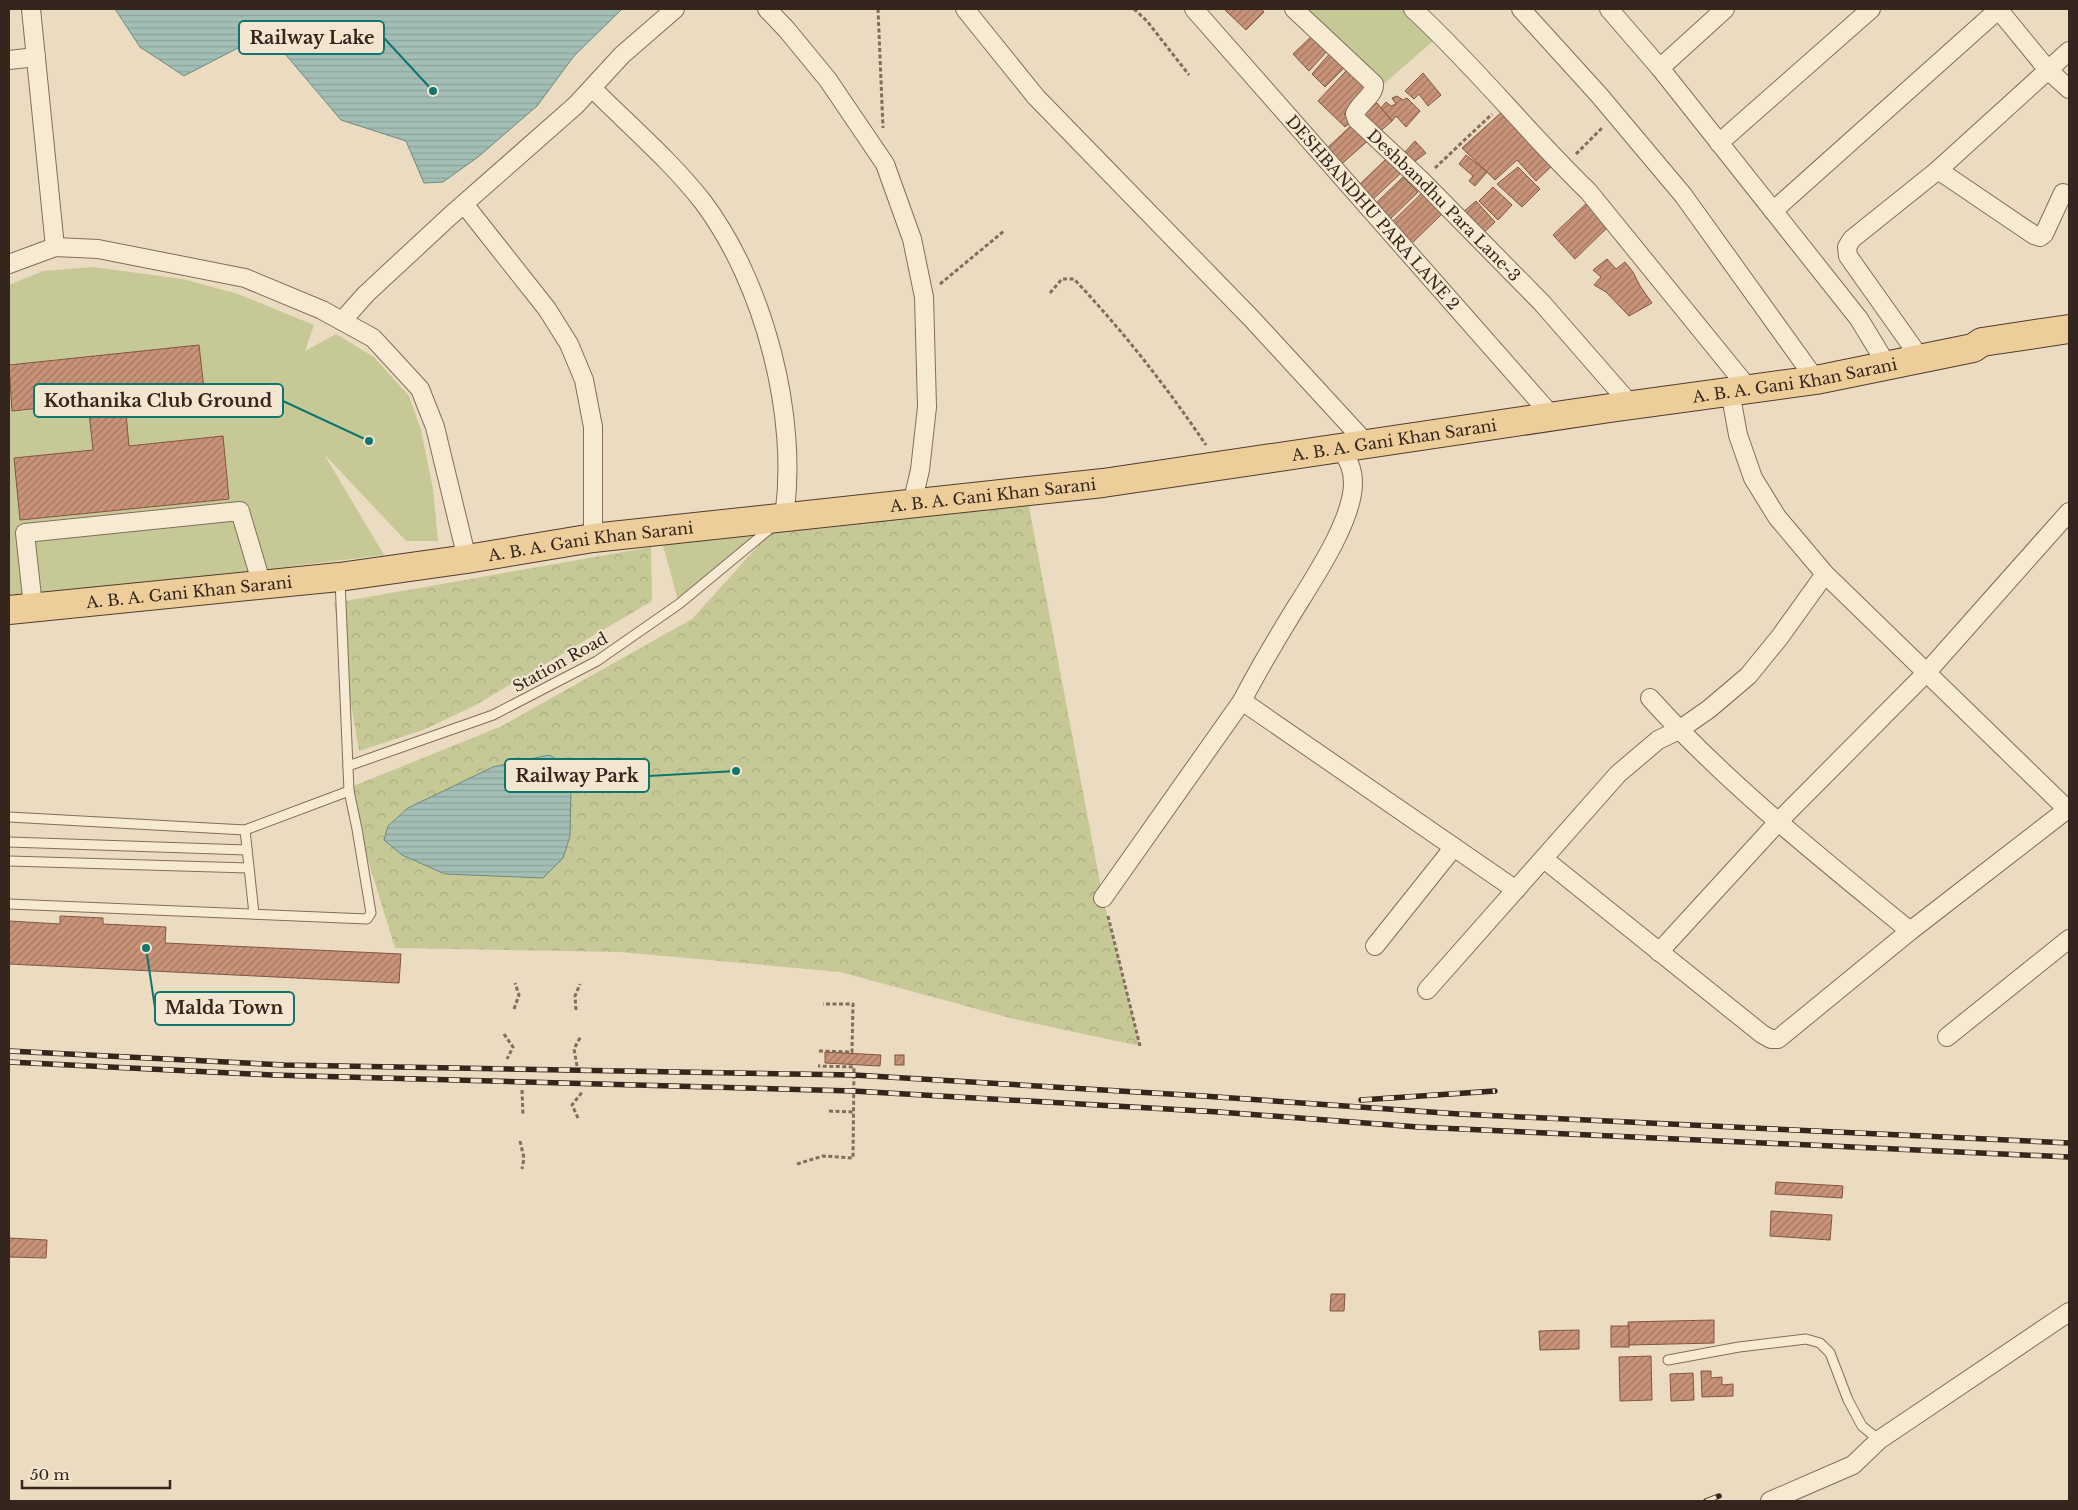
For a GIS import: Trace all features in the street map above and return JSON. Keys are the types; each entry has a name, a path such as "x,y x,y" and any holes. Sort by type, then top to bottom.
{"main road":[{"name":"A. B. A. Gani Khan Sarani","path":"21,608 339,577 467,560 593,538 1103,483 1552,416 1816,380 1973,348 1982,342 2069,329"},
{"name":"A. B. A. Gani Khan Sarani","path":"1973,348 1982,352 2069,345"}],"street":[{"path":"31,9 55,247"},
{"path":"342,321 366,294 576,105 622,55 675,9"},
{"path":"767,9 828,80 884,164 912,238 924,297 927,407 920,470 912,504"},
{"path":"965,9 1036,97 1252,319 1368,444"},
{"name":"DESHBANDHU PARA LANE 2","path":"1194,9 1552,416"},
{"name":"Deshbandhu Para Lane-3","path":"1294,9 1374,84 1372,92 1358,107 1355,114 1357,120 1421,180 1542,303 1631,405"},
{"path":"1413,9 1440,34 1563,167 1588,191 1739,390 1738,435 1753,478 1778,518 1825,574 2069,809 1910,931 1778,1039 1771,1039 1762,1034 1544,858"},
{"path":"1521,9 1684,196 1816,380"},
{"path":"1610,9 1660,68 1859,318 1887,364"},
{"path":"1660,68 1725,9"},
{"path":"1719,143 1871,9"},
{"path":"1773,211 1998,9 2048,70 2069,90"},
{"path":"1921,359 1848,256 1847,247 1852,239 1938,170 2069,51"},
{"path":"9,60 36,57"},
{"path":"592,88 703,202 728,242 748,282 767,332 784,415 788,492 784,518"},
{"path":"1938,170 2034,236 2040,237 2044,234 2067,190"},
{"path":"464,204 547,309 569,344 584,380 592,428 593,538"},
{"path":"9,264 55,247 98,249 245,278 322,310 373,338 420,389 435,427 467,560"},
{"path":"1103,898 1242,700 1260,666 1325,561 1347,514 1353,484 1351,464 1340,448"},
{"path":"21,608 26,533 240,511 262,585"},
{"path":"1659,952 1778,822 1927,672 2069,512"},
{"path":"1427,990 1618,774 1658,740 1678,730 1709,709 1748,676 1779,638 1825,574"},
{"path":"1650,698 1678,730 1778,822 1910,931"},
{"path":"1242,700 1516,890"},
{"path":"1375,946 1454,847"},
{"path":"1947,1037 2069,939"},
{"path":"1770,1501 1853,1465 1880,1440 2069,1312"}],"lane":[{"name":"Station Road","path":"348,766 493,715 597,661 679,604 784,518"},
{"path":"9,904 368,919 371,913 358,829 349,791 339,577"},
{"path":"9,816 245,830 349,791"},
{"path":"245,830 254,914"},
{"path":"9,842 247,850"},
{"path":"9,861 249,868"},
{"path":"1668,1360 1739,1347 1806,1339 1820,1343 1830,1353 1848,1400 1862,1426 1880,1440"}],"path":[{"path":"878,9 884,164"},
{"path":"1134,9 1147,21 1189,75"},
{"path":"1421,180 1504,103"},
{"path":"1563,167 1615,115"},
{"path":"924,297 1004,231"},
{"path":"1050,293 1062,279 1074,279 1139,352 1165,385 1221,466"},
{"path":"1103,898 1140,1046"},
{"path":"514,1009 519,995 515,983"},
{"path":"576,1010 575,996 580,984"},
{"path":"818,1051 852,1052 853,1004 823,1004"},
{"path":"504,1034 513,1047 507,1059"},
{"path":"578,1066 574,1049 581,1036"},
{"path":"797,1164 823,1156 853,1158 854,1067 818,1066"},
{"path":"522,1090 523,1116"},
{"path":"578,1118 572,1105 584,1091"},
{"path":"829,1111 853,1112"},
{"path":"520,1141 524,1158 522,1169"}],"green space":[{"path":"1294,9 1413,9 1441,34 1379,88"},
{"path":"93,267 183,279 238,294 314,325 305,351 336,334 374,357 409,396 421,430 433,489 438,541 406,541 324,454 384,555 9,601 9,285 43,271"},
{"path":"1026,491 1103,898 1140,1046 1014,1019 840,972 620,952 395,948 346,789 502,726 692,619 784,517"},
{"path":"784,517 679,604 659,531"},
{"path":"651,547 652,601 474,706 423,730 359,751 334,603"}],"shaded area":[{"path":"115,9 622,9 574,56 537,106 478,157 443,182 424,183 406,141 341,120 286,55 257,38 184,76 140,47"},
{"path":"549,755 562,762 571,784 570,836 563,858 543,878 445,874 402,855 384,840 388,826 408,808 493,767"}],"building":[{"path":"1224,9 1261,9 1264,12 1246,30"},
{"path":"1314,34 1329,49 1309,71 1293,54"},
{"path":"1331,52 1345,67 1325,87 1312,74"},
{"path":"1347,70 1368,91 1344,114 1352,121 1345,127 1318,101"},
{"path":"1423,73 1441,95 1428,106 1419,94 1414,99 1405,91"},
{"path":"1397,96 1403,100 1407,98 1420,111 1406,127 1396,116 1392,121 1381,108 1386,102 1391,106 1396,104 1392,98"},
{"path":"1377,103 1392,121 1377,134 1360,117"},
{"path":"1504,110 1555,163 1536,181 1517,160 1495,180 1462,148"},
{"path":"1355,122 1372,137 1337,168 1323,152"},
{"path":"1415,141 1426,153 1414,162 1405,152"},
{"path":"1466,155 1487,172 1475,186 1469,181 1473,176 1459,164"},
{"path":"1387,158 1401,173 1369,203 1356,188"},
{"path":"1518,167 1540,189 1522,207 1497,184"},
{"path":"1403,177 1418,192 1388,221 1373,206"},
{"path":"1493,187 1512,205 1498,220 1479,201"},
{"path":"1423,192 1443,213 1410,245 1390,224"},
{"path":"1590,200 1611,224 1575,259 1553,235"},
{"path":"1476,201 1495,222 1481,235 1461,214"},
{"path":"1607,259 1616,269 1625,262 1652,303 1629,316 1606,292 1594,285 1601,277 1593,270"},
{"path":"199,345 206,406 126,414 129,446 223,436 229,499 20,520 14,458 93,450 88,403 12,411 9,365"},
{"path":"60,916 103,918 103,924 166,927 165,943 401,954 399,983 9,964 9,921 60,924"},
{"path":"825,1052 881,1055 880,1066 825,1063"},
{"path":"895,1055 904,1055 904,1065 895,1065"},
{"path":"1776,1182 1843,1186 1842,1198 1775,1194"},
{"path":"1771,1211 1832,1215 1830,1240 1770,1236"},
{"path":"9,1238 47,1240 46,1258 9,1257"},
{"path":"1331,1294 1345,1294 1344,1311 1330,1311"},
{"path":"1714,1320 1714,1343 1629,1345 1628,1322"},
{"path":"1611,1326 1629,1326 1629,1347 1611,1347"},
{"path":"1579,1330 1579,1349 1540,1350 1539,1331"},
{"path":"1651,1356 1652,1400 1620,1401 1619,1357"},
{"path":"1701,1371 1711,1371 1711,1378 1722,1377 1722,1385 1733,1384 1733,1396 1702,1397"},
{"path":"1693,1373 1694,1400 1671,1401 1670,1374"}],"railway":[{"path":"9,1051 284,1065 854,1075 1459,1114 2069,1143"},
{"path":"9,1062 272,1075 853,1091 1219,1112 1418,1127 2069,1157"},
{"path":"1361,1100 1495,1091"},
{"path":"1706,1501 1719,1496"}],"place":[{"name":"Railway Lake","path":"433,91"},
{"name":"Kothanika Club Ground","path":"369,441"},
{"name":"Railway Park","path":"736,771"},
{"name":"Malda Town","path":"146,948"}]}
